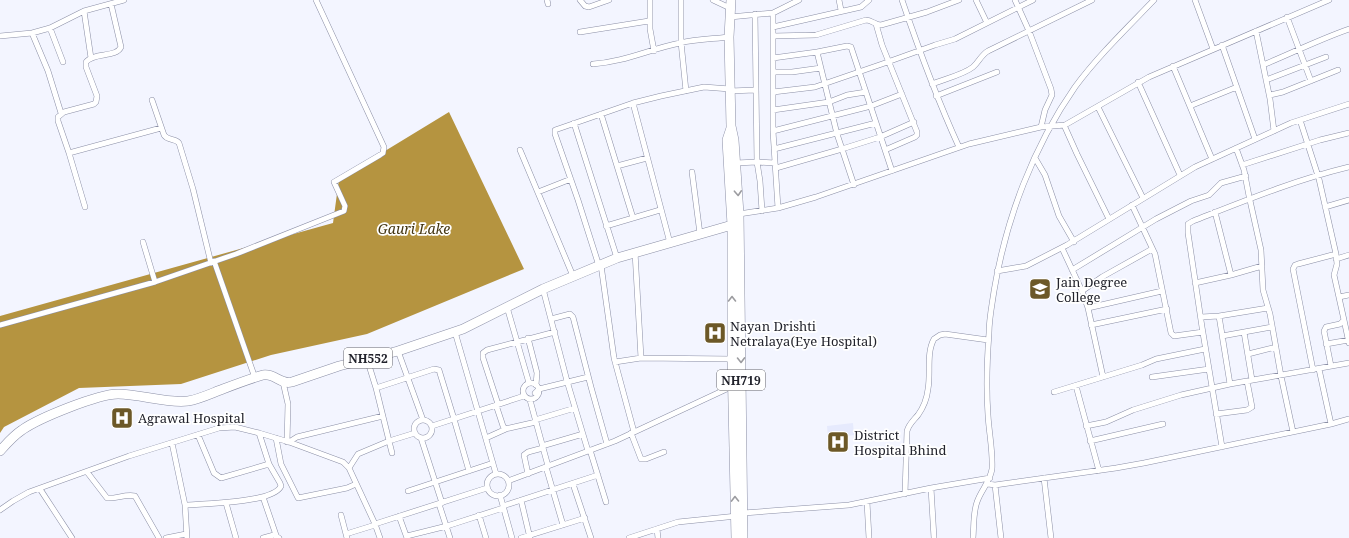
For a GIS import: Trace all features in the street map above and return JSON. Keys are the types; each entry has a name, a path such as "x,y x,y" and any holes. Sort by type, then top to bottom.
{"highway":[{"name":"NH719","path":"730,8 729,37 731,126 736,163 732,386 744,538"},
{"name":"NH719","path":"731,126 727,140 736,220 741,382 741,515 736,538"},
{"name":"NH552","path":"283,382 292,382 317,373 398,351 454,332 476,323 543,289 617,258 700,234 736,220"},
{"path":"0,451 22,429 47,417 104,395 134,395 176,401 188,401 268,374 283,382"}],"street":[{"path":"0,36 32,33 50,28 84,11 124,0"},
{"path":"0,325 155,282 212,262 344,210 345,206 334,182 383,153 384,147 316,0"},
{"path":"580,0 582,4 589,7 601,1 609,0"},
{"path":"650,0 649,21 654,51"},
{"path":"681,0 681,42 686,91"},
{"path":"713,0 730,8 755,14 773,13 800,0"},
{"path":"783,0 784,7"},
{"path":"839,0 841,10"},
{"path":"773,26 841,10 861,7 869,0"},
{"path":"908,0 902,1 919,51 936,96 959,147"},
{"path":"773,36 816,35 866,20 881,25 908,18 959,0"},
{"path":"976,0 987,23"},
{"path":"1015,0 1029,31 1051,89 1052,95 1041,127"},
{"path":"772,92 809,88 955,40 1033,0"},
{"path":"932,84 970,69 977,63 983,54 1092,0"},
{"path":"973,538 976,504 978,498 989,481 992,468 988,411 988,340 991,311 997,271 1004,242 1017,201 1050,126 1075,87 1122,33 1154,0"},
{"path":"1195,0 1213,49"},
{"path":"736,220 762,210 778,208 854,185 959,147 1041,127 1064,125 1098,107 1138,82 1329,0"},
{"path":"85,207 58,117 61,113 94,104 96,102 97,96 86,66 86,62 90,58 120,50 121,47 112,4"},
{"path":"84,11 90,58"},
{"path":"773,13 772,92 778,208"},
{"path":"755,14 757,162 762,210"},
{"path":"1287,17 1311,81"},
{"path":"580,32 649,21"},
{"path":"876,24 889,62 917,132 917,135 885,150"},
{"path":"50,28 63,62"},
{"path":"1263,65 1299,50 1320,39 1349,29"},
{"path":"1256,31 1270,95 1274,131"},
{"path":"32,33 48,71 61,113"},
{"path":"593,64 614,62 681,42 729,37"},
{"path":"1222,45 1254,139"},
{"path":"773,58 849,46 851,47 892,171"},
{"path":"817,52 837,134 854,185"},
{"path":"1266,80 1326,57"},
{"path":"1173,66 1212,159"},
{"path":"772,72 792,72 821,68"},
{"path":"1270,95 1283,92 1338,70"},
{"path":"936,96 997,72"},
{"path":"1138,82 1180,175"},
{"path":"664,452 646,459 641,459 615,362 600,265 554,131 557,128 574,122 633,103 661,96 709,87 730,90 755,90"},
{"path":"1190,106 1237,87"},
{"path":"773,110 829,102 847,95 866,92"},
{"path":"773,131 833,117 871,106 902,94"},
{"path":"152,100 161,128 166,138 176,140 179,143 212,262 217,270 255,378"},
{"path":"633,103 660,210 670,243"},
{"path":"997,271 1026,266 1074,242 1180,175 1254,139 1300,120 1349,104"},
{"path":"1098,107 1143,198"},
{"path":"601,114 633,218"},
{"path":"1300,120 1318,174 1336,256 1334,275 1349,341 1326,344"},
{"path":"574,122 617,258"},
{"path":"736,163 757,162 776,166 842,149 880,137 914,122"},
{"path":"774,149 876,123"},
{"path":"1064,125 1078,158 1109,219"},
{"path":"69,153 161,128"},
{"path":"1242,165 1308,144 1349,133"},
{"path":"1236,148 1246,176 1249,199 1261,250 1263,290 1293,432"},
{"path":"520,150 573,276"},
{"path":"617,166 647,158"},
{"path":"1035,158 1045,175 1059,216 1074,242"},
{"path":"1222,448 1205,349 1188,226 1193,221 1249,199 1318,174 1349,167"},
{"path":"692,172 700,234"},
{"path":"1072,270 1156,219 1191,201 1209,195 1221,182 1246,176"},
{"path":"538,192 571,179"},
{"path":"1325,206 1349,200"},
{"path":"1132,205 1157,261 1172,335 1178,336 1203,332"},
{"path":"606,226 660,210"},
{"path":"1215,212 1231,275"},
{"path":"143,242 155,282"},
{"path":"1062,248 1082,291 1088,308 1103,378"},
{"path":"1082,291 1102,277 1152,249"},
{"path":"635,252 641,358"},
{"path":"1331,424 1316,369 1293,269 1295,265 1298,264 1336,256 1349,255"},
{"path":"1195,283 1262,266"},
{"path":"543,289 567,381 606,502"},
{"path":"1088,308 1162,291"},
{"path":"1339,297 1349,295"},
{"path":"507,307 529,383 547,467 563,525"},
{"path":"1201,317 1219,316 1268,308"},
{"path":"1092,324 1167,309"},
{"path":"1342,311 1349,311"},
{"path":"551,319 570,314 573,317 607,444"},
{"path":"1219,316 1230,384"},
{"path":"1331,366 1324,334 1325,328 1340,324 1344,320"},
{"path":"1222,336 1272,327"},
{"path":"454,332 496,474"},
{"path":"506,429 503,426 483,355 487,350 554,332"},
{"path":"1216,414 1247,410 1252,407 1248,354 1244,332"},
{"path":"905,494 907,431 909,425 918,415 927,395 931,346 934,339 945,334 988,340"},
{"path":"528,338 538,373 531,394"},
{"path":"1248,354 1276,347"},
{"path":"1054,392 1142,366 1156,359 1205,349"},
{"path":"398,351 423,420"},
{"path":"615,362 641,358 732,359"},
{"path":"367,359 376,388 392,453"},
{"path":"1086,426 1106,422 1123,413 1172,397 1230,384 1349,363"},
{"path":"376,388 434,369 439,370 469,471"},
{"path":"1152,377 1209,369"},
{"path":"432,426 567,381 588,376"},
{"path":"283,382 288,404 288,442"},
{"path":"508,481 633,433 741,382"},
{"path":"529,383 523,388 531,394"},
{"path":"1076,386 1099,471"},
{"path":"486,438 506,429 575,408"},
{"path":"288,442 297,436 383,416"},
{"path":"629,538 678,522 849,505 932,488 989,481 995,485 1099,471 1222,448 1349,419"},
{"path":"421,438 426,438 432,430 432,426 428,421 423,420 416,423 414,428 415,433 421,438 450,538"},
{"path":"1090,441 1164,424"},
{"path":"0,510 29,492 129,456 219,428 229,427 276,438 343,462 349,468 380,538"},
{"path":"185,505 226,504 263,497 270,495 280,487 280,483 269,464 258,433"},
{"path":"349,468 358,454 389,441 415,433"},
{"path":"528,474 524,455 528,452 583,434"},
{"path":"198,435 214,473 221,478 269,464"},
{"path":"276,438 281,464 298,498 347,488 356,484"},
{"path":"166,538 186,536 185,505 172,443"},
{"path":"408,491 493,463"},
{"path":"88,472 107,498 131,495 135,496 159,538"},
{"path":"496,474 502,475 508,481 507,490 500,495 491,493 487,488 488,479 496,474"},
{"path":"400,516 407,537 447,526 598,475"},
{"path":"1044,478 1051,538"},
{"path":"573,484 592,538"},
{"path":"995,485 1001,538"},
{"path":"341,515 346,536 408,513 487,488"},
{"path":"932,488 934,538"},
{"path":"40,489 72,538"},
{"path":"500,495 512,538"},
{"path":"263,497 278,537 263,538"},
{"path":"521,500 529,537"},
{"path":"867,502 869,538"},
{"path":"226,504 236,538"},
{"path":"479,515 486,538"},
{"path":"521,538 529,537 584,518"},
{"path":"656,529 658,538"}],"shaded area":[{"name":"District Hospital Bhind","path":"853,423 854,435 847,436 847,449 829,451 827,426"}],"water":[{"name":"Gauri Lake","path":"449,112 524,269 367,334 271,355 181,384 79,388 4,427 0,433 0,316 333,223 339,179"}],"place":[{"name":"Jain Degree College","path":"1040,289"},
{"name":"Nayan Drishti Netralaya(Eye Hospital)","path":"715,333"},
{"name":"Agrawal Hospital","path":"122,418"},
{"name":"District Hospital Bhind","path":"838,442"}]}
